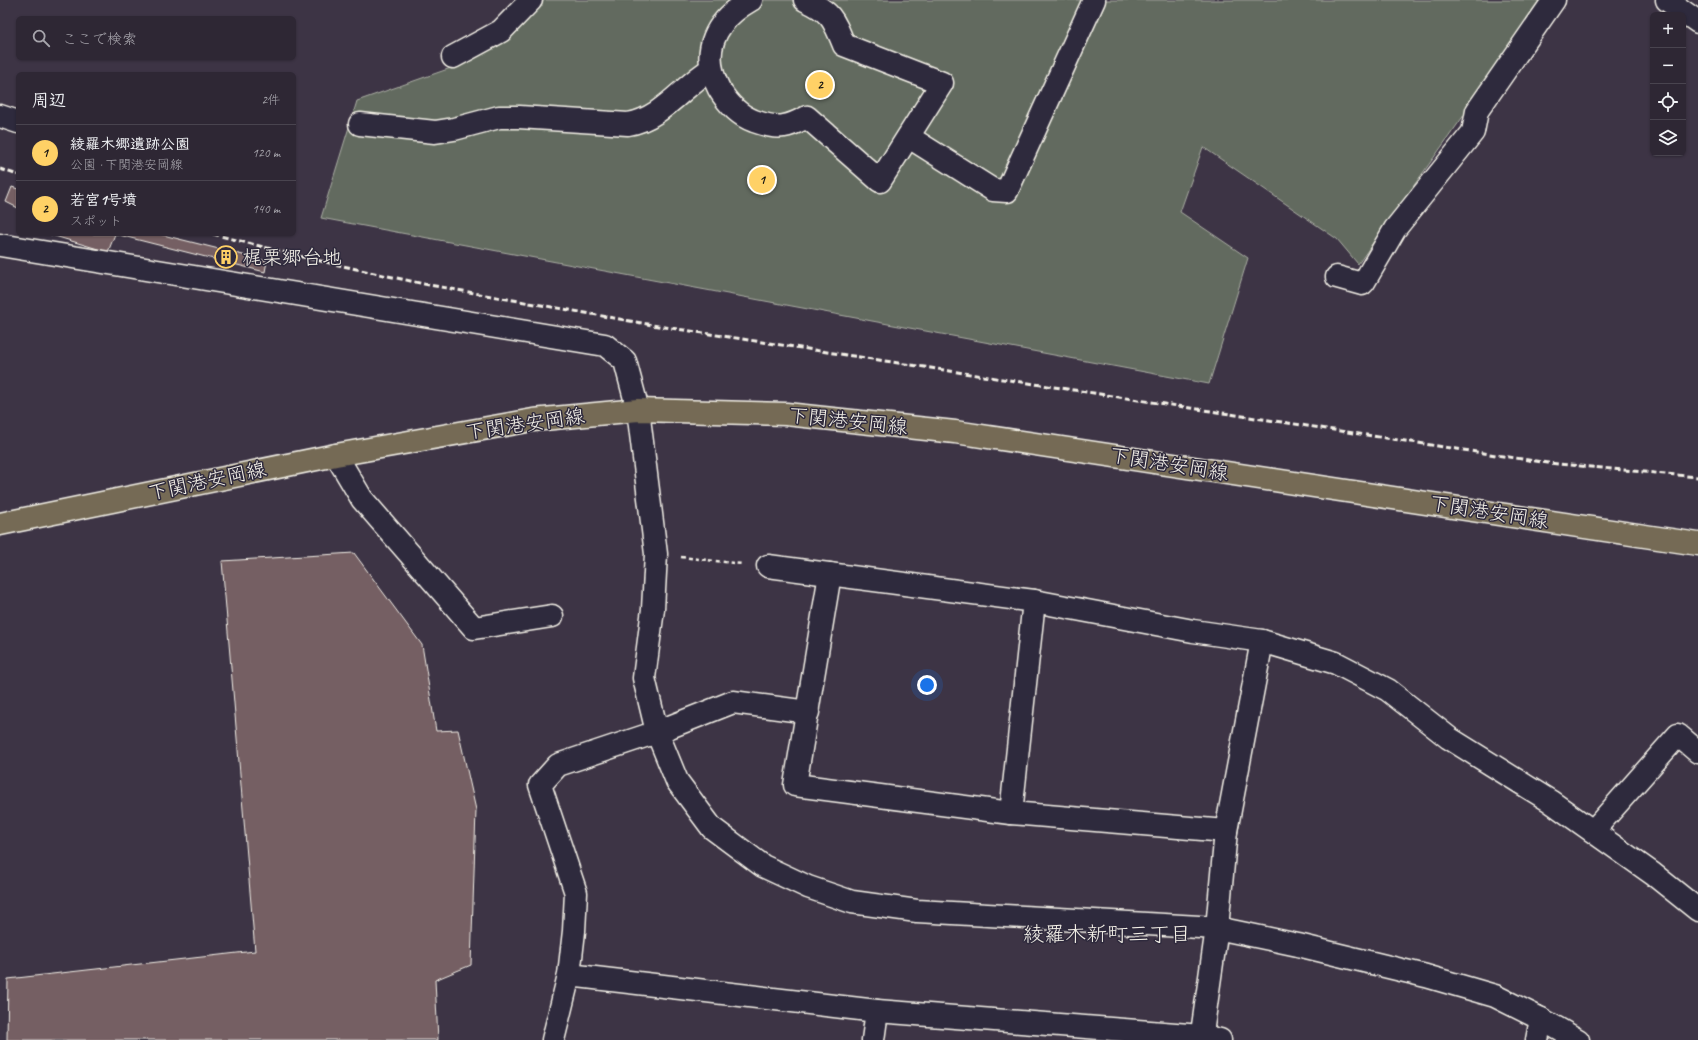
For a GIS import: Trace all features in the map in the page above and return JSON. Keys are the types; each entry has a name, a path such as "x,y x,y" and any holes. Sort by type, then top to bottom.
{"main road":[{"name":"下関港安岡線","path":"0,524 336,454 533,420 638,410 786,414 955,432 1698,544"}],"street":[{"path":"454,57 501,31 532,0"},
{"path":"751,0 739,7 726,18 717,32 711,50 711,69 725,99 737,112 746,118 767,125 783,127 807,117 880,181 942,83 844,45 838,29 825,11 807,0"},
{"path":"909,137 993,190 1007,191 1094,0"},
{"path":"1337,277 1362,284 1364,282 1395,229 1473,132 1477,111 1554,0"},
{"path":"1667,0 1698,22"},
{"path":"360,124 435,132 454,129 499,117 628,124 637,123 650,117 697,78 711,69"},
{"path":"0,116 16,121"},
{"path":"0,245 605,345 625,361 638,410 656,554 653,609 644,678 657,732 676,781 712,828 763,866 808,887 852,902 917,911 1217,928 1298,945 1426,976 1495,996 1541,1018 1578,1040"},
{"path":"336,454 362,499 474,628 552,616"},
{"path":"768,566 1034,601 1192,631 1262,641 1336,663 1388,690 1449,738 1544,797 1653,874 1698,910"},
{"path":"830,574 795,785 1011,813 1226,831"},
{"path":"1011,813 1034,601"},
{"path":"569,975 877,1011 1028,1032 1208,1039 1226,831 1262,641"},
{"path":"553,1040 569,975 574,931 576,893 540,785 558,765 657,732 733,702 808,712"},
{"path":"1593,832 1678,735 1698,752"},
{"path":"873,1040 877,1011"},
{"path":"1537,1040 1541,1018"}],"path":[{"path":"656,554 768,566"}],"green space":[{"path":"542,0 1546,0 1358,264 1337,239 1203,147 1180,212 1248,258 1209,384 321,218 357,101 448,69 495,43"}],"building":[{"path":"12,187 16,188 16,207 6,202"},
{"path":"55,236 114,236 108,252"},
{"name":"梶栗郷台地","path":"123,236 167,236 267,261 265,272"},
{"path":"354,553 422,645 436,731 458,730 476,810 471,965 435,980 438,1040 7,1040 8,979 255,951 222,561"}],"railway":[{"path":"0,169 16,174"},
{"path":"221,236 298,256 424,284 658,326 1548,463 1698,477"}],"place":[{"name":"若宮1号墳","path":"820,85"},
{"name":"綾羅木郷遺跡公園","path":"762,180"},
{"name":"梶栗郷台地","path":"226,257"}],"district":[{"name":"綾羅木新町三丁目","path":"1107,934"}]}
